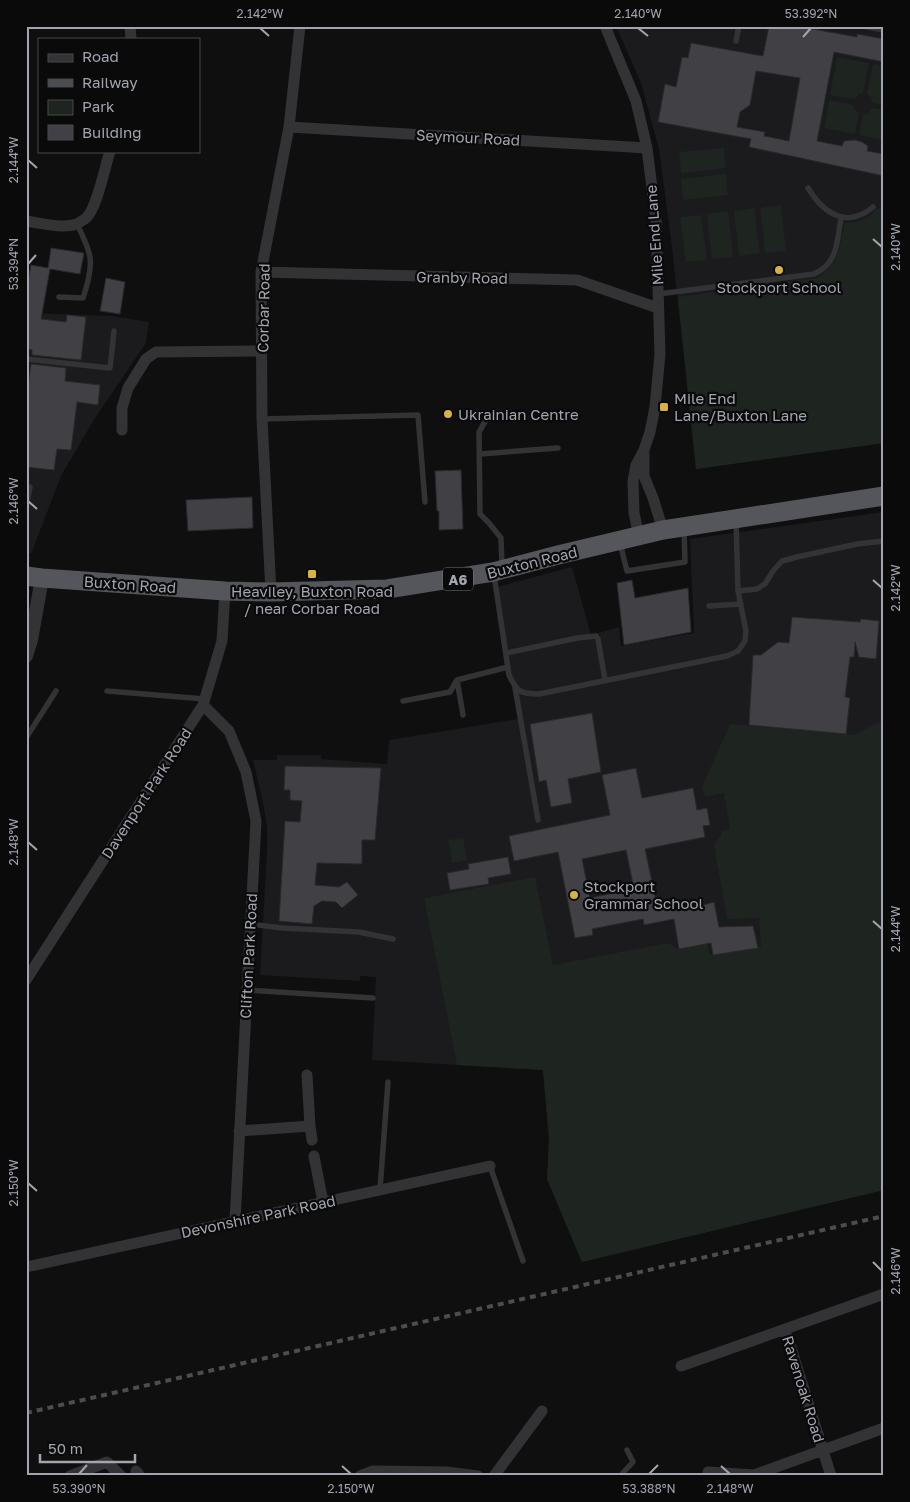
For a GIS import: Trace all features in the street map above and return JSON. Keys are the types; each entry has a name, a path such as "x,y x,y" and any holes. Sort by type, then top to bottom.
{"highway":[{"name":"Buxton Road","path":"34,577 225,591 271,592 387,589 497,571 663,530 884,496"}],"street":[{"name":"Corbar Road","path":"271,592 262,419 261,272 289,127 300,26"},
{"name":"Mile End Lane","path":"605,26 636,101 647,148 656,220 660,354 655,407 650,432 644,450 636,465 633,481 634,513 639,536"},
{"name":"Seymour Road","path":"289,127 647,148"},
{"path":"26,221 55,225 82,220 93,207 110,152"},
{"name":"Granby Road","path":"261,272 577,280 658,308"},
{"path":"122,430 122,408 128,388 146,359 156,352 262,351"},
{"name":"Mile End Lane","path":"644,450 644,476 663,530"},
{"path":"26,656 33,632 34,577"},
{"name":"Davenport Park Road","path":"26,980 204,702 222,641 225,591"},
{"name":"Clifton Park Road","path":"204,702 229,731 246,772 256,822 234,1221"},
{"path":"307,1075 312,1140"},
{"path":"239,1131 310,1126"},
{"path":"314,1156 323,1202"},
{"name":"Devonshire Park Road","path":"26,1267 490,1166"},
{"name":"Ravenoak Road","path":"681,1366 884,1294"},
{"name":"Ravenoak Road","path":"785,1329 831,1476"},
{"path":"494,1476 542,1411"},
{"path":"708,1472 754,1475 884,1428"},
{"path":"70,1476 108,1462 121,1476"},
{"path":"360,1476 373,1471 447,1472 478,1476"}],"lane":[{"path":"736,41 739,26"},
{"path":"863,26 884,30"},
{"path":"808,188 812,195 826,208 841,218 850,219 858,217 866,214 873,207"},
{"path":"658,294 814,274 821,271 833,258 841,218"},
{"path":"59,297 83,298 85,292 90,270 90,257 82,220"},
{"path":"27,354 26,358 110,368 114,331"},
{"path":"262,419 418,415 425,502"},
{"path":"486,420 479,432 480,514 501,538 497,571 508,667 515,687 538,820"},
{"path":"480,454 558,448"},
{"path":"26,508 30,487"},
{"path":"515,687 525,694 539,694 727,656 738,651 745,641 746,631 738,591 736,519"},
{"path":"620,540 627,571 685,562 684,527"},
{"path":"738,591 757,589 765,584 782,561 857,544 884,541"},
{"path":"709,606 741,604"},
{"path":"507,653 577,638 596,636 605,680"},
{"path":"403,701 450,692 457,680 508,667"},
{"path":"457,680 463,715"},
{"path":"26,738 56,691"},
{"path":"107,691 204,702"},
{"path":"250,924 282,928 359,932 393,939"},
{"path":"246,990 372,998"},
{"path":"380,1189 388,1082"},
{"path":"490,1166 523,1261"},
{"path":"620,1476 633,1462 627,1450"}],"shaded area":[{"name":"Stockport School","path":"616,26 884,26 884,443 696,469 672,247 659,149 641,83"},
{"path":"26,313 112,316 149,322 146,343 95,418 61,476 31,554 26,553"},
{"name":"Stockport Grammar School","path":"884,512 884,1190 582,1262 547,1179 549,1139 543,1070 372,1060 376,977 360,976 360,981 260,975 267,826 253,760 277,760 277,755 321,755 321,759 387,764 389,740 518,719 493,588 572,567 591,635 619,627 621,646 694,633 690,539"}],"green space":[{"path":"837,57 869,63 863,93 854,99 830,95"},
{"path":"873,64 884,66 884,105 873,103 867,93"},
{"path":"829,100 853,105 854,109 859,113 855,134 824,128"},
{"path":"872,108 884,110 884,140 859,135 863,115"},
{"path":"724,148 726,168 681,173 679,152"},
{"path":"726,174 728,195 683,200 681,179"},
{"path":"781,205 786,251 765,253 760,208"},
{"path":"754,208 760,253 739,256 734,211"},
{"path":"876,209 884,209 884,443 696,469 678,297 817,278 825,272 834,260 840,247 845,223 862,220 870,216"},
{"path":"728,211 733,257 712,259 707,214"},
{"path":"701,215 707,260 686,262 680,217"},
{"path":"884,721 884,1190 582,1262 547,1179 549,1139 543,1070 457,1065 424,898 535,877 553,965 668,943 678,949 707,943 710,955 761,946 759,918 727,919 714,846 721,835 721,831 730,829 724,793 705,797 702,787 730,724 853,735"},
{"path":"463,838 467,860 452,863 448,840"}],"building":[{"path":"769,26 796,26 857,37 857,34 884,39 884,62 834,52 817,141 842,146 844,141 855,140 862,142 868,146 867,151 884,154 884,176 749,147 751,139 658,122 665,84 676,87 682,57 688,58 691,43 763,56","holes":["756,71 800,78 789,141 764,136 765,132 737,127 740,112 750,105"]},
{"path":"51,248 84,253 80,274 50,269 41,319 66,322 67,315 86,317 81,360 32,355 32,350 26,349 26,290 31,265 48,268"},
{"path":"106,278 125,282 120,314 100,311"},
{"path":"31,364 66,368 65,381 100,385 98,405 77,402 71,450 57,449 54,470 26,467 26,401"},
{"path":"461,470 463,529 439,530 435,471"},
{"path":"252,497 253,528 188,531 186,500"},
{"path":"632,580 635,598 688,588 691,632 624,645 617,583"},
{"path":"792,617 860,622 861,619 879,621 876,659 859,657 855,642 854,657 850,657 845,697 850,698 846,734 749,725 753,655 761,655 778,642 789,643"},
{"path":"592,713 601,772 568,779 572,803 551,807 546,780 539,782 530,724"},
{"path":"285,766 381,768 375,840 362,840 362,864 317,863 315,885 339,887 347,882 358,895 342,908 336,902 322,901 314,906 312,924 279,921 285,821 300,822 302,801 290,800 290,790 284,790"},
{"path":"636,768 642,798 693,788 697,810 707,808 710,825 703,826 705,837 645,849 658,910 699,903 700,906 714,902 719,927 753,926 758,948 713,955 711,943 679,949 674,919 644,925 643,919 592,929 593,935 575,938 558,852 514,861 509,836 610,815 602,775","holes":["626,850 634,889 590,898 582,859"]},
{"path":"508,857 511,874 488,878 489,884 450,890 447,873 469,869 468,864"}],"railway":[{"path":"26,1413 884,1216"}],"place":[{"name":"Stockport School","path":"779,270"},
{"name":"Mile End Lane/Buxton Lane","path":"664,407"},
{"name":"Ukrainian Centre","path":"448,414"},
{"name":"Heaviley, Buxton Road / near Corbar Road","path":"312,574"},
{"name":"Stockport Grammar School","path":"574,895"}]}
